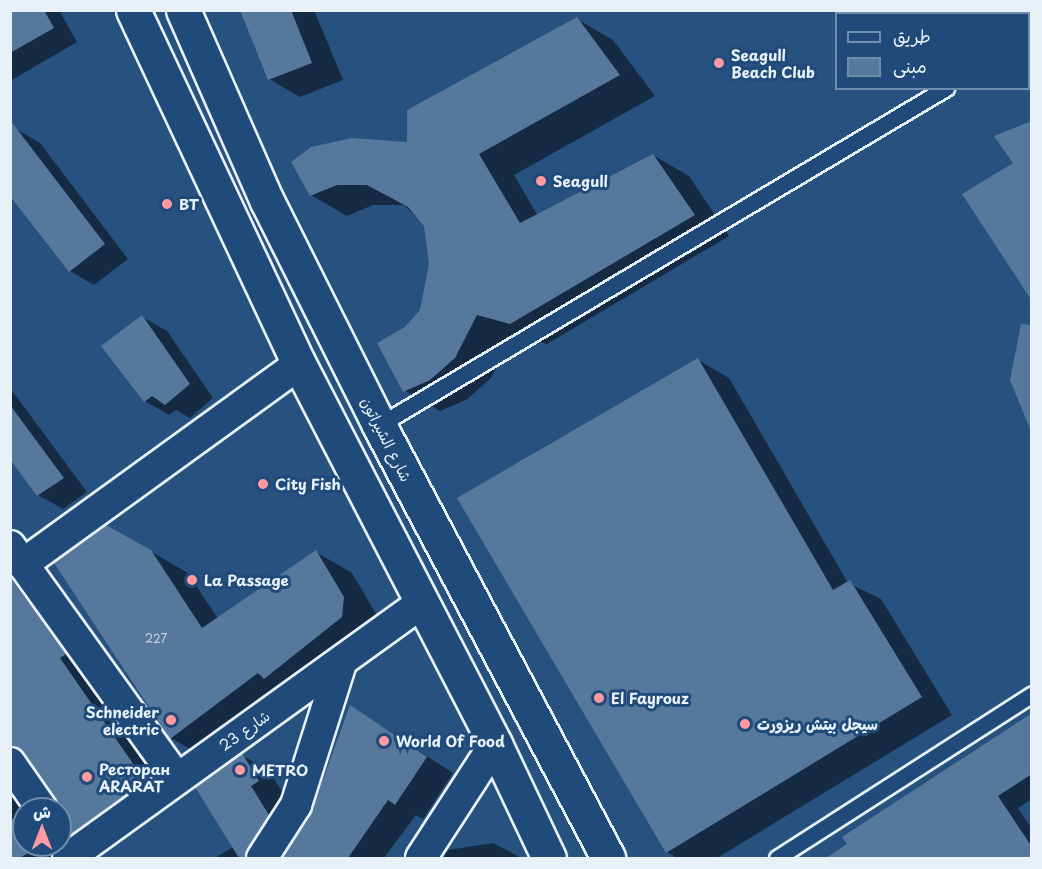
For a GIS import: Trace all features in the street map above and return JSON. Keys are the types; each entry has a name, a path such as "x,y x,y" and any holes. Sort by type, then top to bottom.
{"street":[{"path":"133,10 299,364 495,744 549,858"},
{"name":"شارع الشيراتون","path":"183,10 267,201 379,425 608,858"},
{"path":"176,777 17,555 299,364"},
{"name":"شارع 23","path":"72,846 341,663 421,603"},
{"path":"262,858 296,805 341,663"},
{"path":"421,858 495,744"},
{"path":"10,763 34,797"}],"lane":[{"path":"379,425 943,90"},
{"path":"777,858 1032,694"}],"building":[{"path":"10,10 44,10 54,28 10,53"},
{"path":"240,10 291,10 312,63 268,80"},
{"path":"577,17 620,75 479,154 520,223 653,154 695,215 510,324 477,315 455,358 430,380 403,392 377,343 405,327 420,310 429,264 424,226 408,207 367,185 337,185 310,196 291,162 311,147 352,138 407,142 407,110"},
{"path":"10,120 105,244 69,272 10,196"},
{"path":"1032,121 1032,301 962,194 1013,163 994,136"},
{"path":"142,315 190,384 165,405 152,396 144,402 101,346"},
{"path":"1021,324 1032,325 1032,434 1010,380"},
{"path":"698,358 833,590 850,580 922,697 666,853 457,498"},
{"path":"10,405 64,478 37,496 10,459"},
{"path":"106,525 151,550 202,628 316,550 344,597 342,617 264,679 258,673 170,739 54,563"},
{"path":"10,577 66,654 60,658 145,781 72,834 72,797 55,797 24,753 10,746"},
{"path":"350,705 427,757 395,805 388,800 348,858 282,858 312,810"},
{"path":"1032,713 1032,774 998,796 1032,847 1032,858 826,858 847,844 842,837"},
{"path":"242,753 259,781 251,786 269,815 245,858 239,858 195,787"},
{"path":"10,816 12,818 12,857 22,857 10,858"}],"place":[{"name":"Seagull Beach Club","path":"719,63"},
{"name":"Seagull","path":"541,181"},
{"name":"BT","path":"167,204"},
{"name":"City Fish","path":"263,484"},
{"name":"La Passage","path":"192,580"},
{"name":"El Fayrouz","path":"599,698"},
{"name":"Schneider electric","path":"171,720"},
{"name":"سيجل بيتش ريزورت","path":"745,724"},
{"name":"World Of Food","path":"384,741"},
{"name":"METRO","path":"240,770"},
{"name":"Ресторан ARARAT","path":"87,777"}]}
